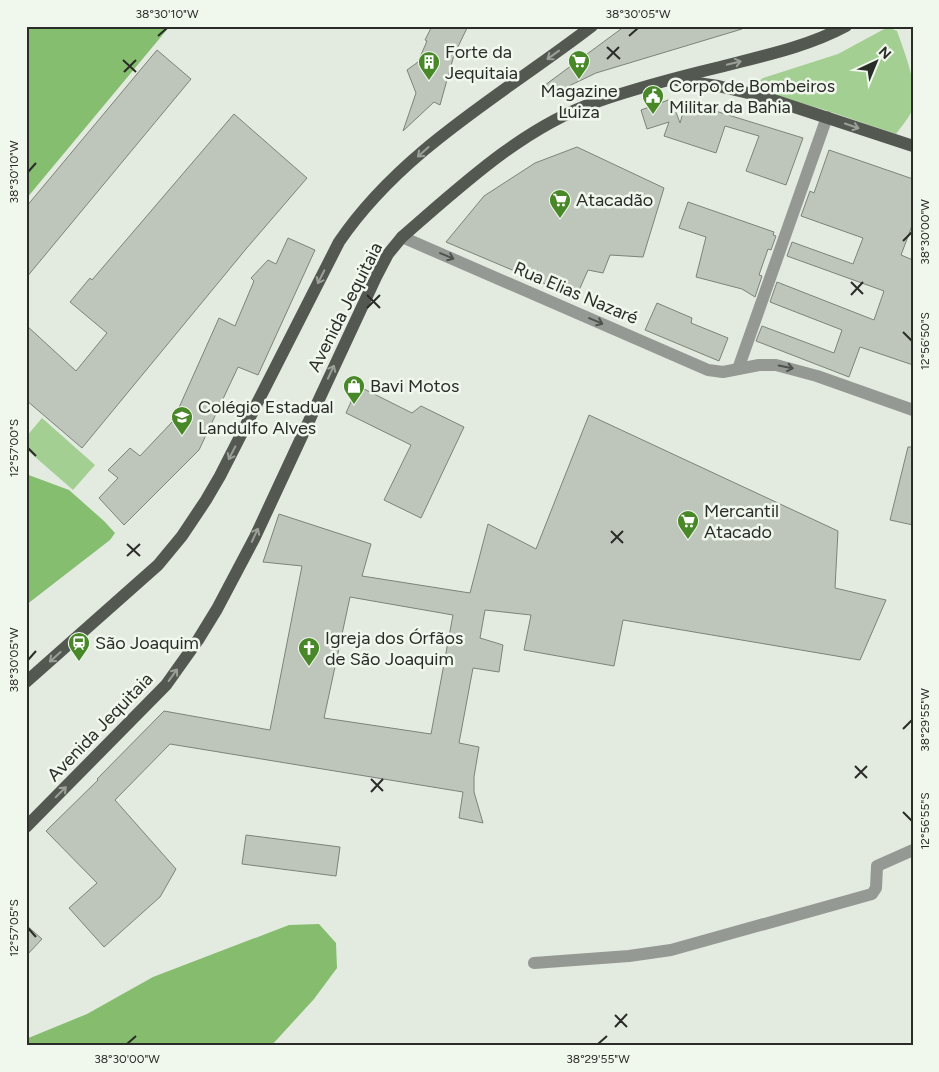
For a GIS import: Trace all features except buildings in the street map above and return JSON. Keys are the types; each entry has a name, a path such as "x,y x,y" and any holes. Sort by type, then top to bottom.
{"main road":[{"path":"26,682 158,565 182,536 220,476 335,251 350,226 383,190 425,150 464,119 592,26"},
{"name":"Avenida Jequitaia","path":"26,827 166,685 198,640 236,575 255,537 376,277 388,254 402,237 512,147 561,117 595,102 669,79 774,54 846,26"},
{"path":"669,79 718,86 761,96 913,146"}],"street":[{"path":"738,368 827,117"},
{"name":"Rua Elias Nazaré","path":"402,237 708,370 723,372 759,365 776,365 793,369 913,410"},
{"path":"534,963 629,956 671,950 872,894 876,888 877,866 913,850"}],"shaded area":[{"path":"26,26 170,26 26,199"},
{"path":"888,27 897,31 912,78 914,98 913,107 908,118 896,134 825,110 750,88 763,78 838,54"},
{"path":"42,418 95,465 73,490 26,449 26,437"},
{"path":"26,474 69,490 115,533 110,540 26,605"},
{"path":"319,924 336,943 337,968 314,999 271,1046 26,1046 26,1039 87,1014 153,977 289,925"}],"place":[{"name":"Magazine Luiza","path":"579,80"},
{"name":"Forte da Jequitaia","path":"429,81"},
{"name":"Corpo de Bombeiros Militar da Bahia","path":"653,115"},
{"name":"Atacadão","path":"560,219"},
{"name":"Bavi Motos","path":"354,405"},
{"name":"Colégio Estadual Landulfo Alves","path":"182,436"},
{"name":"Mercantil Atacado","path":"688,540"},
{"name":"São Joaquim","path":"79,662"},
{"name":"Igreja dos Órfãos de São Joaquim","path":"309,667"}]}
